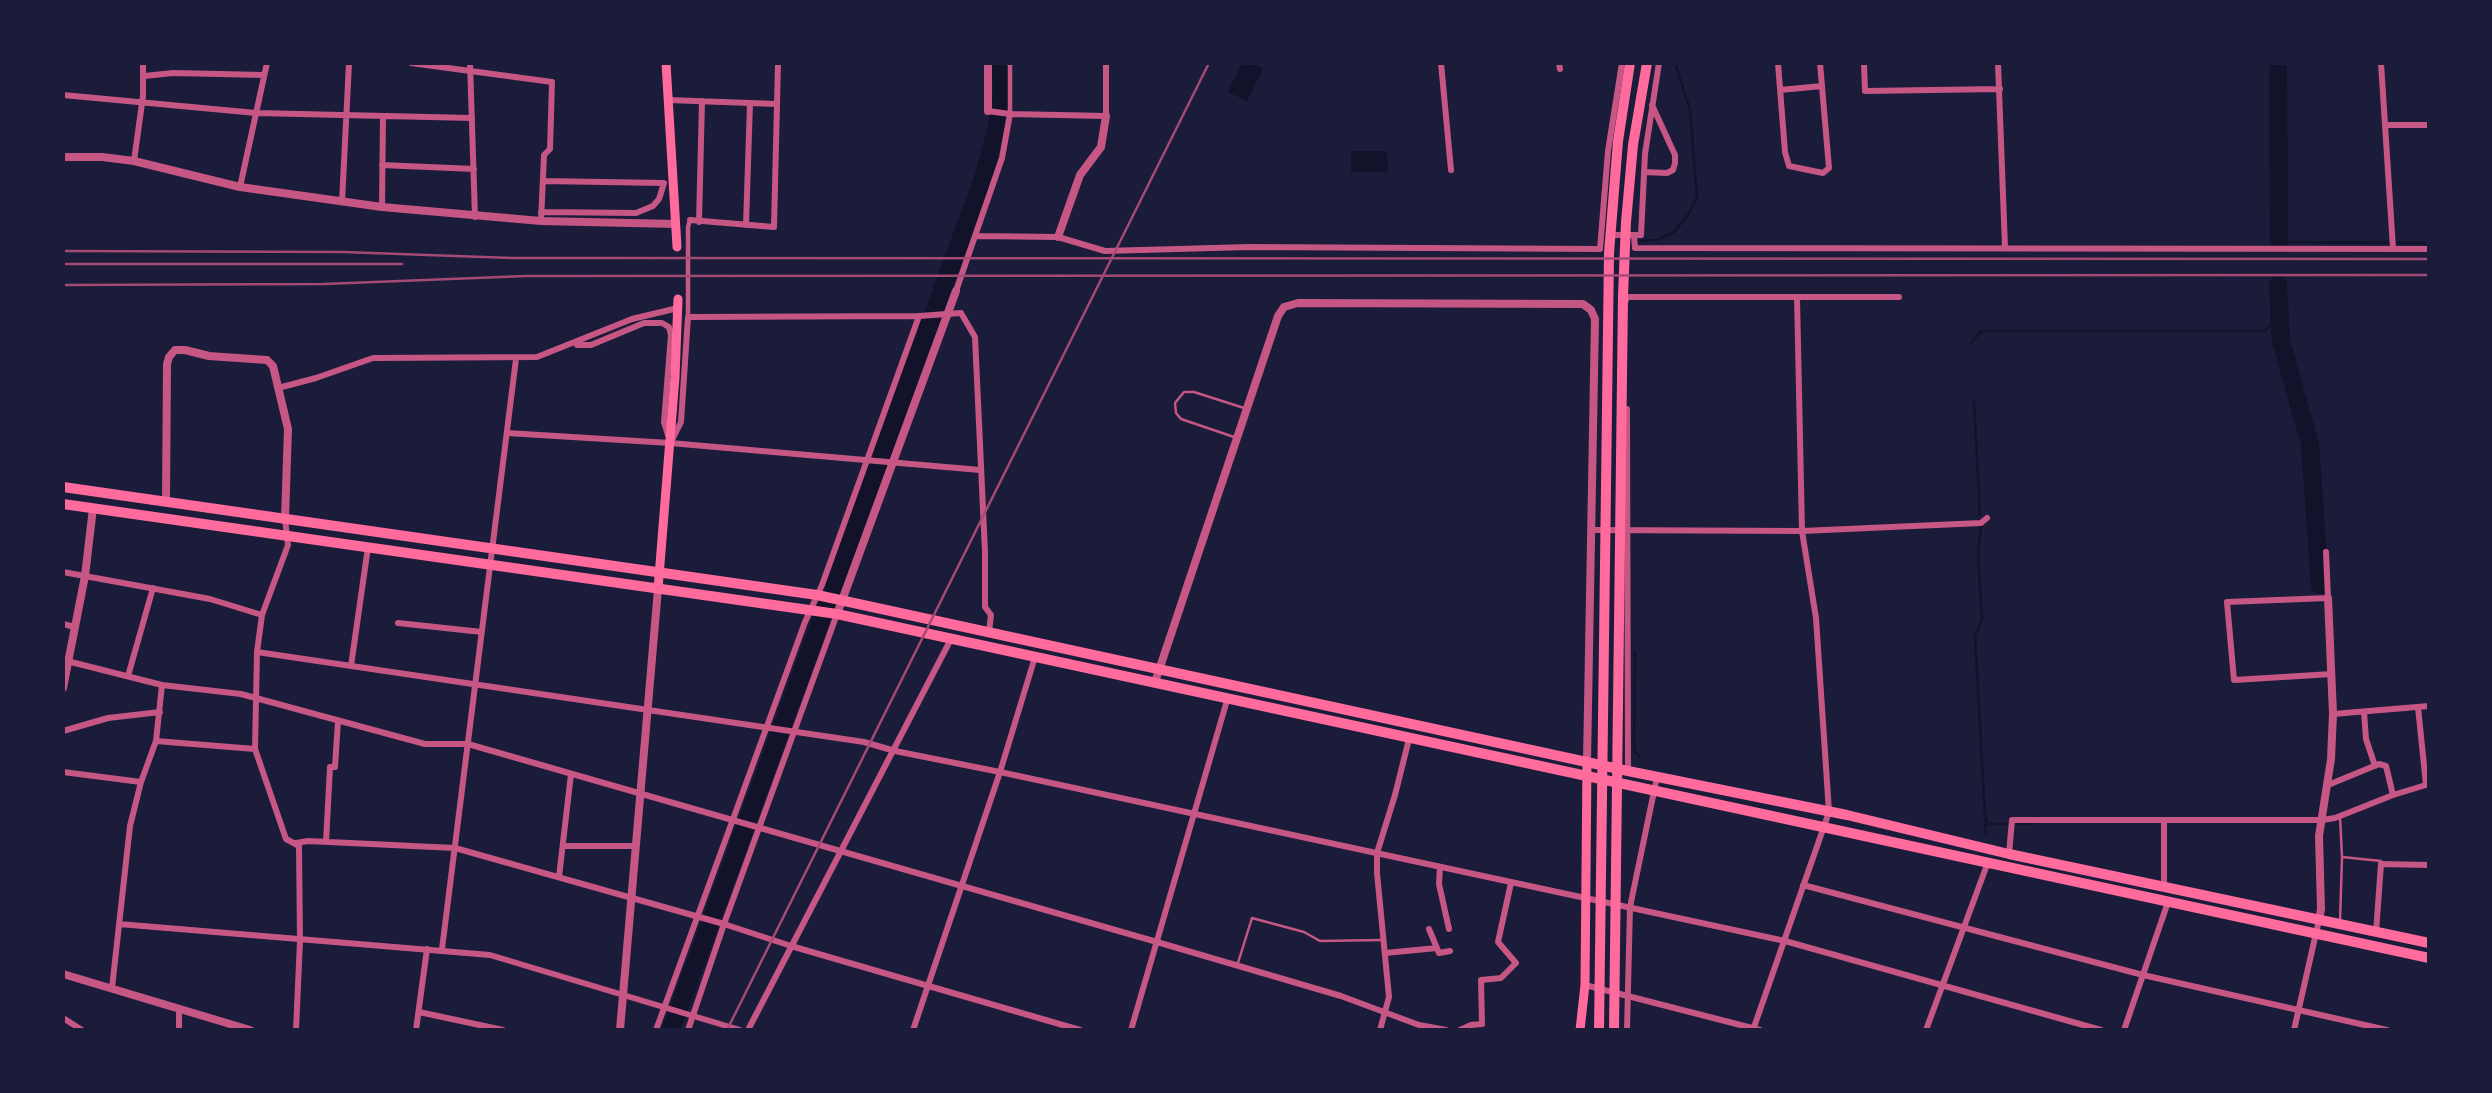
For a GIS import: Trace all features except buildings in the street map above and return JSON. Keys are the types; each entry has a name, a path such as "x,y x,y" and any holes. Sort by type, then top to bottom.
{"highway":[{"path":"1599,1030 1609,253 1618,141 1630,63"},
{"path":"1614,1030 1623,284 1633,145 1647,63"},
{"path":"63,487 819,596 2429,943"},
{"path":"63,504 834,614 2429,958"}],"main road":[{"path":"666,63 677,247"},
{"path":"658,589 678,304"},
{"path":"1580,1030 1585,985 1587,761"}],"street":[{"path":"134,161 144,63"},
{"path":"240,187 267,63"},
{"path":"342,202 349,63"},
{"path":"411,63 552,82 550,149 544,155 541,217"},
{"path":"470,63 475,217"},
{"path":"670,443 681,422 688,317 688,227 690,220 774,226 778,63"},
{"path":"988,63 988,111 1106,116"},
{"path":"688,1030 839,600 943,313 956,291 1002,158 1010,114 1010,63"},
{"path":"1058,237 1080,175 1101,147 1106,116 1106,63"},
{"path":"1441,63 1451,170"},
{"path":"975,236 1058,237 1105,251 1249,247 1600,249 1608,151 1622,63"},
{"path":"1659,63 1635,248 2429,249"},
{"path":"1778,63 1785,152 1789,166 1822,173 1829,168 1820,63"},
{"path":"1864,63 1865,91 2000,89"},
{"path":"1998,63 2005,247"},
{"path":"2381,63 2393,248"},
{"path":"144,76 173,73 264,75"},
{"path":"1780,90 1822,86"},
{"path":"63,95 256,113 472,118"},
{"path":"668,100 777,104"},
{"path":"699,222 702,101"},
{"path":"746,225 750,103"},
{"path":"1644,172 1667,173 1673,170 1675,163 1675,155 1652,104"},
{"path":"382,207 383,116"},
{"path":"2385,125 2429,125"},
{"path":"63,157 102,157 134,161 240,187 475,217 636,214 653,206 659,199 664,183 543,181"},
{"path":"383,165 474,169"},
{"path":"541,217 676,223"},
{"path":"1602,235 1637,235"},
{"path":"1629,771 1626,297 1899,297"},
{"path":"1585,985 1756,1029 1829,812 1816,618 1802,531 1797,297"},
{"path":"1155,682 1278,316 1284,307 1292,303 1583,304 1591,310 1595,319 1587,761"},
{"path":"278,388 373,358 537,357 632,319 678,304"},
{"path":"688,317 920,316 961,313 975,337 985,607 991,615 989,632"},
{"path":"656,1030 666,1009 733,820 770,729 920,316"},
{"path":"572,345 591,345 644,323 662,323 669,327 671,335 664,422 670,443"},
{"path":"166,501 167,364 175,350 209,356 267,360 273,366 288,429 285,519 288,545 262,615 257,652 255,749 286,839 299,846 300,940 296,1030"},
{"path":"442,949 516,359"},
{"path":"507,433 670,443 980,470"},
{"path":"63,688 66,661 85,576 93,508"},
{"path":"1591,530 1802,531 1981,523 1987,518"},
{"path":"351,666 368,547"},
{"path":"2294,1030 2321,909 2319,836 2328,785 2333,714 2326,552"},
{"path":"63,572 210,598 262,615"},
{"path":"128,677 153,588"},
{"path":"620,1030 658,589"},
{"path":"2328,597 2227,602 2234,680 2332,674"},
{"path":"398,623 482,632"},
{"path":"63,624 75,627"},
{"path":"748,1030 951,639"},
{"path":"257,652 864,742 895,751 1785,941 2101,1030"},
{"path":"913,1030 1000,772 1035,657"},
{"path":"66,661 162,685 241,694 425,744 468,744 1157,942 1385,1011 1419,1025 1446,1030"},
{"path":"112,988 131,826 141,782 156,741 162,685"},
{"path":"1131,1030 1228,697"},
{"path":"2333,714 2429,706"},
{"path":"2010,854 2012,820 2322,820 2427,785 2418,707"},
{"path":"63,731 108,718 160,712"},
{"path":"2364,712 2366,739 2375,766"},
{"path":"326,842 330,767 335,767 338,721"},
{"path":"1380,1030 1389,997 1377,853 1409,739"},
{"path":"156,741 255,749"},
{"path":"2328,785 2375,766 2386,766 2393,795"},
{"path":"63,772 141,782"},
{"path":"559,877 571,774"},
{"path":"1627,1030 1630,907 1657,777"},
{"path":"2164,821 2164,887"},
{"path":"296,844 326,842 455,848 724,924 790,946 1080,1030"},
{"path":"563,846 635,846"},
{"path":"1926,1030 1988,862"},
{"path":"2376,932 2381,864 2429,865"},
{"path":"1440,867 1439,884 1448,925 1456,917"},
{"path":"1460,1030 1482,1024 1481,980 1501,978 1516,963 1498,942 1511,883"},
{"path":"1803,885 2143,975 2387,1030"},
{"path":"2124,1030 2168,902"},
{"path":"119,924 490,955 740,1030"},
{"path":"1429,929 1439,953 1450,951"},
{"path":"1385,953 1437,948"},
{"path":"416,1030 427,949"},
{"path":"63,974 250,1030"},
{"path":"179,1008 179,1030"},
{"path":"419,1012 503,1030"},
{"path":"63,1018 82,1030"}],"lane":[{"path":"1237,439 1181,419 1176,413 1175,403 1184,392 1194,392 1247,409"},
{"path":"2340,816 2340,924"},
{"path":"2342,857 2381,861 2381,864"},
{"path":"1237,966 1252,918 1304,932 1320,941 1383,940"}],"shaded area":[{"path":"1242,63 1252,63 1263,69 1247,101 1228,92"},
{"path":"1351,151 1387,151 1388,172 1351,172"}],"waterway":[{"path":"671,1030 983,178 996,131 1002,93 1001,63"},
{"path":"1639,241 1657,240 1674,232 1697,198 1690,110 1675,63"},
{"path":"2278,63 2279,242"},
{"path":"2279,242 2426,243"},
{"path":"2278,285 2281,341 2310,444 2320,585"},
{"path":"1971,343 1981,331 2265,331 2271,325 2272,314 2280,314"},
{"path":"1974,402 1980,515"},
{"path":"1981,527 1978,552 1982,619 1975,636 1986,834"},
{"path":"1635,653 1634,750 1640,757"},
{"path":"1986,814 1987,824 2007,824"},
{"path":"2019,824 2032,824"}],"railway":[{"path":"727,1030 1209,63"},
{"path":"63,251 343,252 512,258 2429,259"},
{"path":"63,264 402,264"},
{"path":"63,285 324,284 526,276 2429,275"}]}
